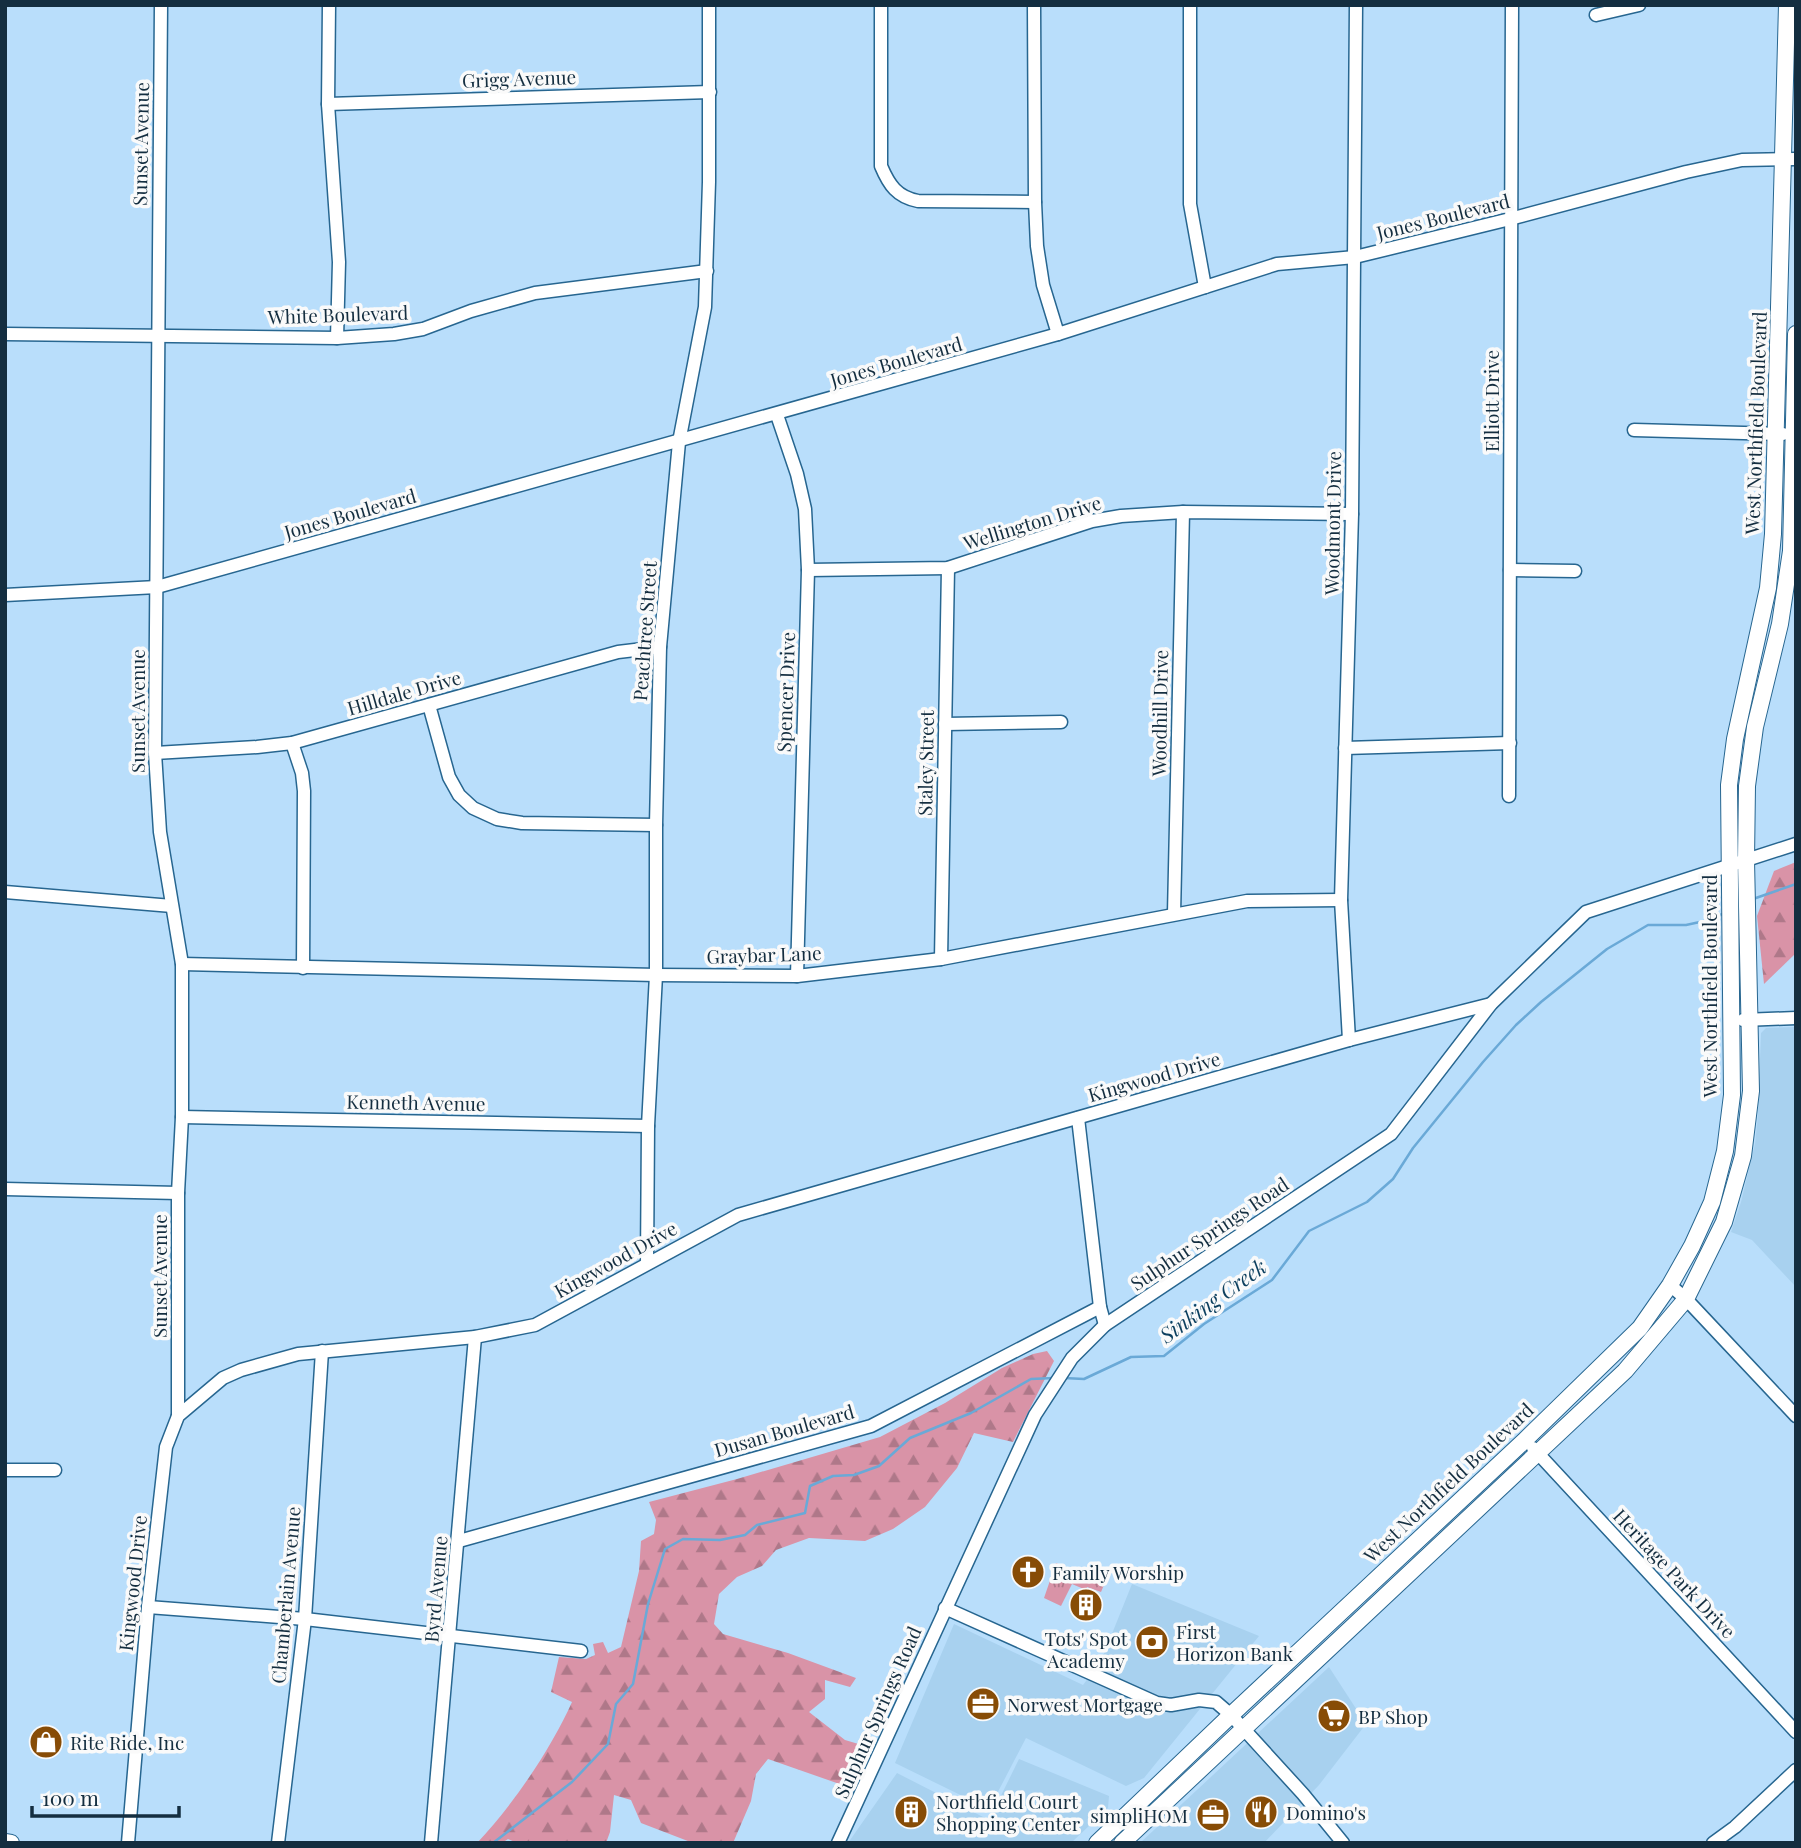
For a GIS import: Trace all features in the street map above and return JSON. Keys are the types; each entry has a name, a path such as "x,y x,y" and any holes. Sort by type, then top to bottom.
{"main road":[{"name":"West Northfield Boulevard","path":"1097,1843 1525,1440 1640,1328 1670,1285 1712,1202 1725,1151 1732,1095 1729,785 1735,739 1768,588 1773,534 1775,434 1789,159 1787,5"},
{"name":"West Northfield Boulevard","path":"1122,1843 1625,1371 1685,1299 1724,1222 1743,1156 1751,1091 1746,894 1747,786 1755,726 1780,624 1791,551 1796,334"},
{"path":"1455,1504 1469,1518"},
{"path":"5,1842 11,1843"}],"street":[{"name":"Sunset Avenue","path":"161,5 155,753 160,832 182,964 183,1117 178,1193 178,1416"},
{"path":"328,5 328,104 339,262 337,338"},
{"name":"Peachtree Street","path":"646,1263 648,1126 656,975 660,647 679,442 705,307 710,92 709,5"},
{"path":"881,5 881,166 895,191 905,198 918,201 1035,202"},
{"path":"1034,5 1035,202 1040,268 1058,334"},
{"path":"1190,5 1190,204 1205,287"},
{"name":"Woodmont Drive","path":"1349,1040 1341,900 1352,514 1356,5"},
{"name":"Elliott Drive","path":"1510,796 1510,219 1513,5"},
{"path":"1596,15 1639,5"},
{"name":"Grigg Avenue","path":"328,104 710,92"},
{"name":"Jones Boulevard","path":"5,595 157,587 1058,334 1277,264 1308,259 1355,257 1686,172 1742,160 1789,159"},
{"name":"White Boulevard","path":"5,334 337,338 394,334 423,329 535,292 707,271"},
{"name":"Spencer Drive","path":"777,415 797,474 805,509 808,570 797,976"},
{"path":"1634,430 1794,434"},
{"name":"Wellington Drive","path":"808,570 948,568 1092,521 1121,516 1184,512 1352,514"},
{"name":"Woodhill Drive","path":"1174,914 1184,512"},
{"name":"Staley Street","path":"941,959 948,568"},
{"path":"1510,570 1575,571"},
{"name":"Hilldale Drive","path":"155,753 292,743 618,652 660,647"},
{"path":"429,705 449,777 459,795 473,808 497,820 523,823 656,825"},
{"path":"945,724 1061,722"},
{"path":"292,743 302,773 304,791 303,968"},
{"path":"1345,748 1510,743"},
{"name":"Sulphur Springs Road","path":"838,1843 1035,1415 1060,1372 1105,1325 1391,1134 1491,1004 1586,912 1796,844"},
{"path":"5,892 172,906"},
{"name":"Graybar Lane","path":"182,964 797,976 941,959 1247,901 1341,900"},
{"name":"Kingwood Drive","path":"128,1843 148,1607 166,1447 178,1416 223,1378 276,1359 322,1351 475,1338 535,1325 738,1215 1349,1040 1491,1004"},
{"path":"1732,1021 1796,1018"},
{"name":"Kenneth Avenue","path":"183,1117 648,1126"},
{"path":"1078,1118 1100,1307 1105,1325"},
{"path":"5,1189 178,1193"},
{"path":"1670,1285 1796,1416"},
{"name":"Dusan Boulevard","path":"459,1541 871,1426 1100,1307"},
{"name":"Byrd Avenue","path":"431,1843 475,1338"},
{"name":"Chamberlain Avenue","path":"278,1843 305,1619 322,1351"},
{"name":"Heritage Park Drive","path":"1525,1440 1796,1732"},
{"path":"5,1470 55,1470"},
{"path":"148,1607 305,1619 581,1651"},
{"path":"945,1608 1157,1703 1171,1705 1199,1700 1216,1702 1303,1794 1343,1843"},
{"path":"1713,1843 1735,1827 1796,1770"}],"shaded area":[{"path":"1796,1027 1796,1287 1752,1240 1731,1232 1755,1144 1761,1033 1766,1028"},
{"path":"1132,1584 1259,1636 1144,1778 1126,1786 1026,1738 989,1809 895,1763 954,1624 1083,1685 1101,1661"},
{"path":"1329,1667 1366,1724 1319,1785 1264,1843 1140,1843"},
{"path":"1019,1759 1109,1796 1108,1808 1071,1843 848,1843 897,1773 989,1820"}],"green space":[{"path":"1796,862 1796,953 1764,984 1757,916 1774,871"},
{"path":"1047,1351 1054,1361 1013,1442 974,1433 957,1468 925,1507 893,1529 865,1541 809,1538 776,1550 762,1566 737,1577 719,1594 714,1624 723,1634 788,1653 856,1678 850,1687 825,1680 825,1699 809,1712 845,1740 872,1748 851,1788 768,1759 756,1774 751,1801 733,1843 693,1843 641,1823 631,1800 614,1795 610,1832 606,1843 517,1843 508,1839 502,1843 477,1843 530,1776 572,1702 551,1692 559,1657 586,1659 595,1655 593,1644 603,1642 608,1653 621,1647 639,1571 641,1541 654,1534 656,1520 649,1502 880,1437 945,1403 1002,1368 1033,1354"},
{"path":"1056,1563 1104,1585 1101,1592 1072,1584 1061,1606 1044,1598"}],"waterway":[{"name":"Sinking Creek","path":"1753,899 1796,884"},
{"name":"Sinking Creek","path":"1064,1378 1084,1379 1131,1357 1164,1356 1204,1324 1272,1280 1309,1231 1367,1202 1393,1179 1413,1148 1516,1025 1607,949 1648,925 1686,925 1725,913"},
{"name":"Sinking Creek","path":"493,1843 572,1782 608,1744 616,1704 633,1684 648,1604 665,1549 683,1539 720,1540 745,1535 757,1525 805,1513 810,1486 833,1476 854,1475 879,1466 910,1438 971,1413 1031,1379 1054,1378"}],"place":[{"name":"Family Worship","path":"1028,1572"},
{"name":"Tots' Spot Academy","path":"1086,1605"},
{"name":"First Horizon Bank","path":"1152,1642"},
{"name":"Norwest Mortgage","path":"983,1704"},
{"name":"BP Shop","path":"1334,1716"},
{"name":"Rite Ride, Inc","path":"46,1742"},
{"name":"Northfield Court Shopping Center","path":"911,1812"},
{"name":"Domino's","path":"1261,1812"},
{"name":"simpliHOM","path":"1213,1815"}]}
